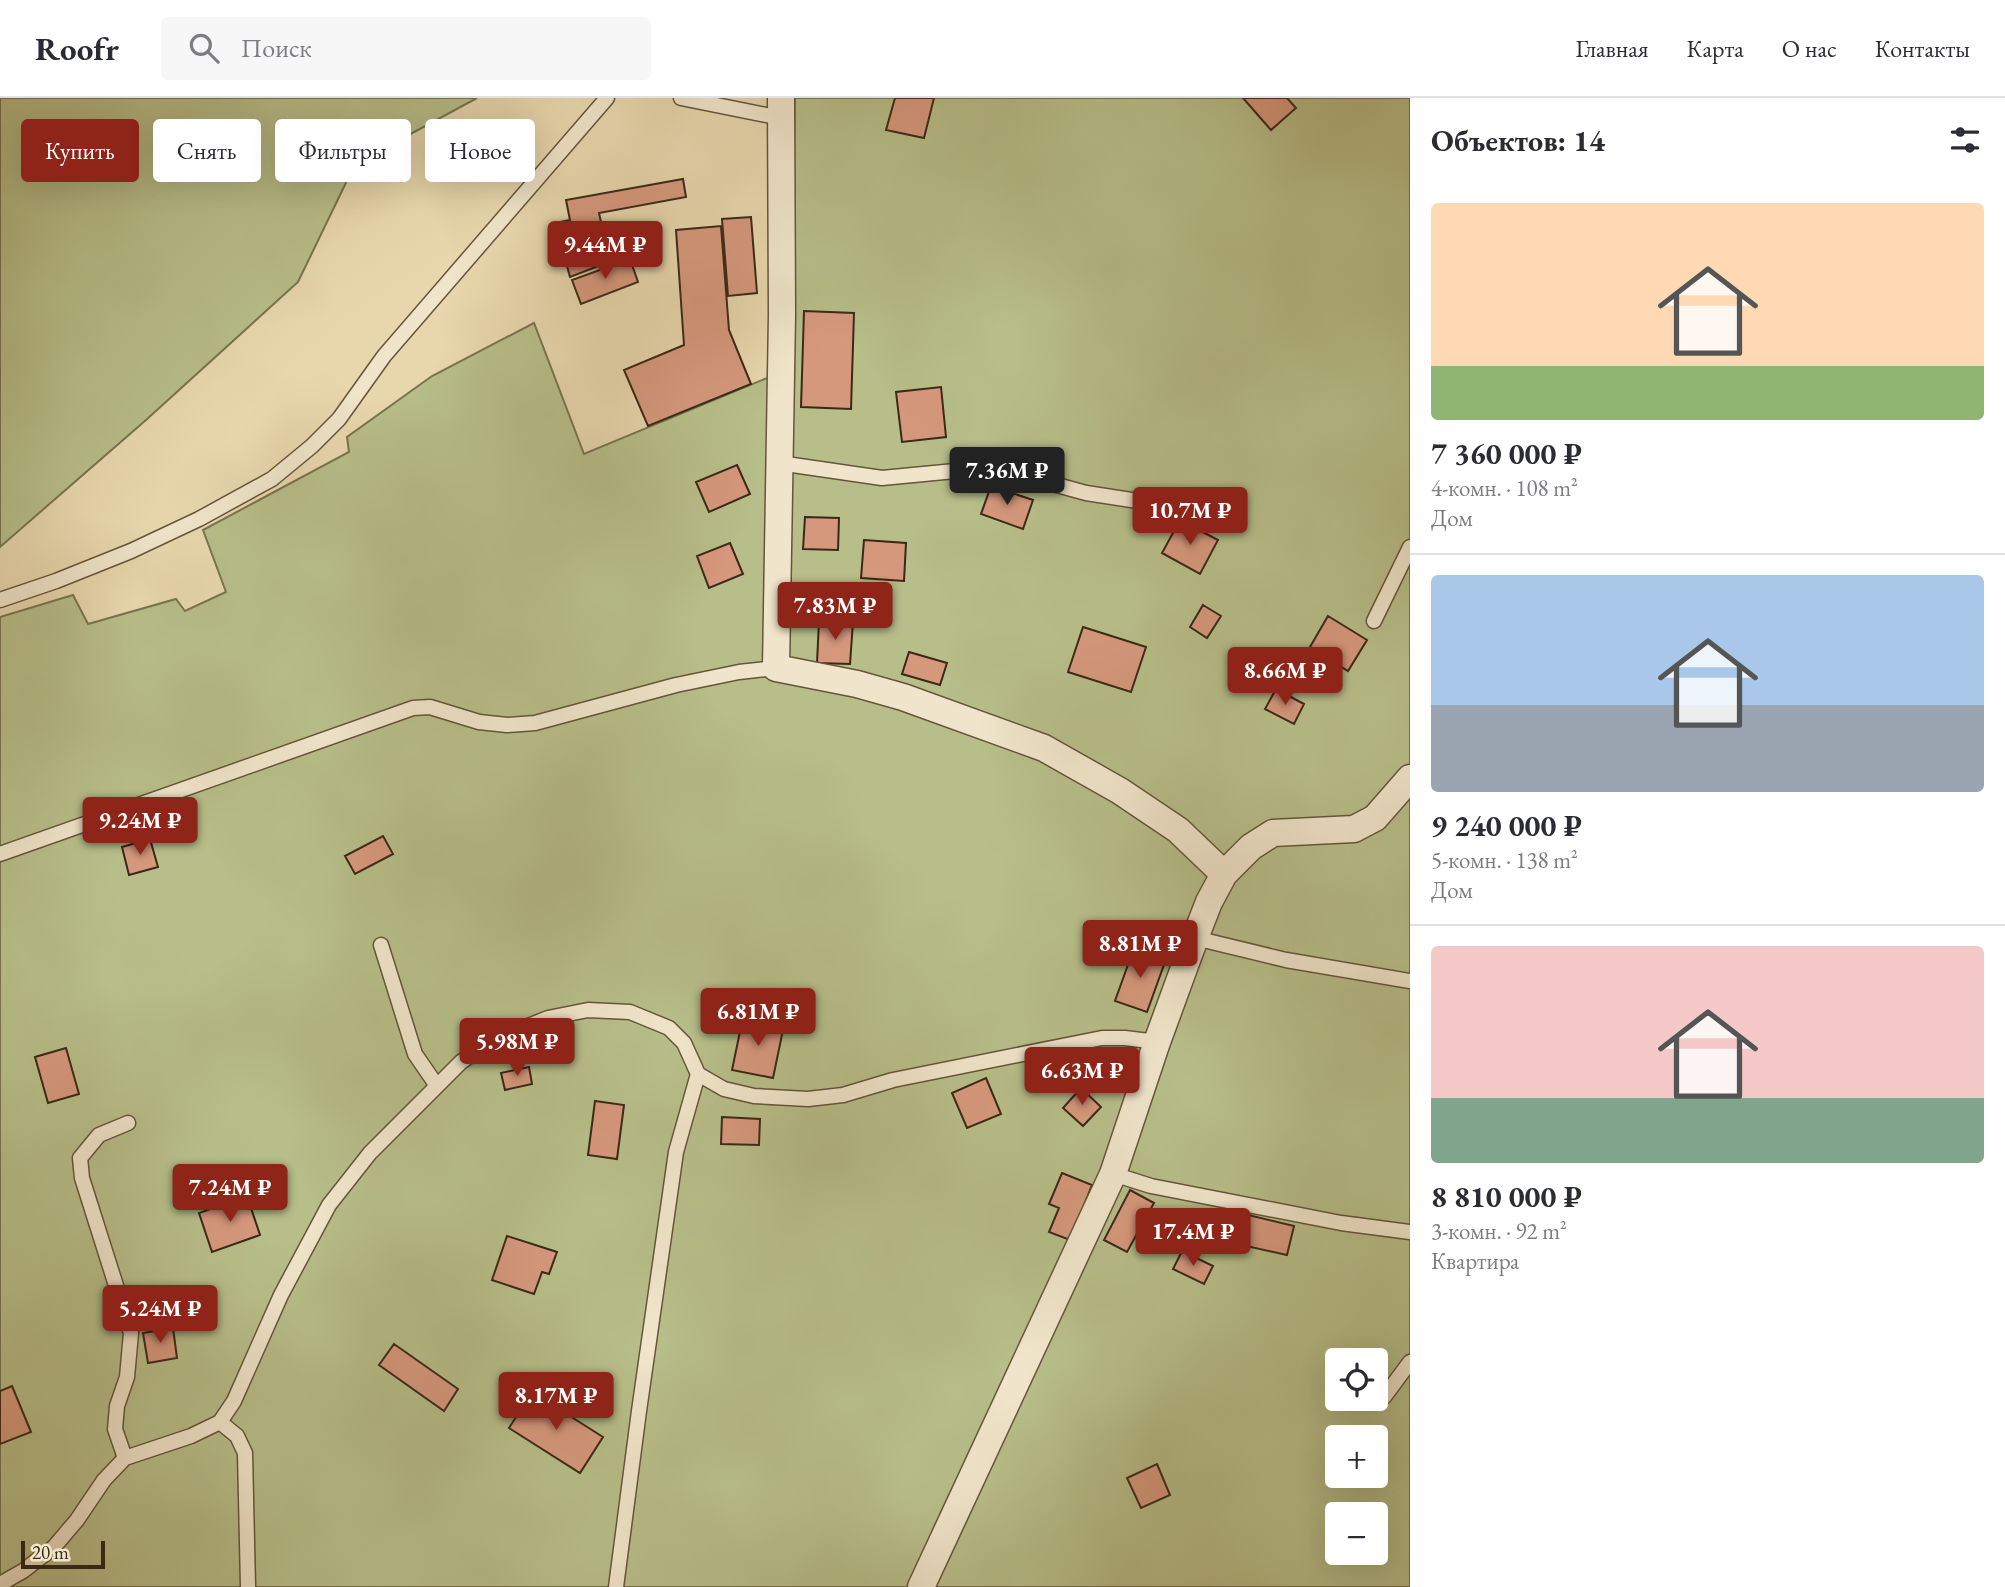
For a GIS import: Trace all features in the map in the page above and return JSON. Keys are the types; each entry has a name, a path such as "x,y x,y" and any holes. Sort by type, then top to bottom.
{"street":[{"path":"781,108 782,315 776,668 857,684 903,697 1044,748 1120,791 1178,830 1224,874"},
{"path":"921,1587 1113,1174 1195,938 1209,902 1224,874 1251,847 1273,833 1354,829 1375,818 1410,778"}],"lane":[{"path":"0,600 131,551 199,519 272,479 312,446 339,419 392,345 607,98"},
{"path":"681,98 781,108"},
{"path":"779,463 881,478 986,468 1010,472 1086,494 1170,506"},
{"path":"1374,621 1410,547"},
{"path":"0,854 413,708 430,707 479,722 508,725 535,723 676,685 739,672 776,668"},
{"path":"1195,938 1286,960 1410,981"},
{"path":"381,945 415,1054 437,1086"},
{"path":"0,1584 23,1571 54,1547 104,1480 125,1458 191,1436 220,1422 234,1401 281,1295 329,1205 370,1153 461,1062 489,1042 548,1018 588,1010 630,1012 669,1028 684,1044 698,1074 724,1089 754,1096 808,1099 843,1095 894,1080 1102,1038 1157,1042"},
{"path":"616,1587 676,1152 698,1074"},
{"path":"125,1458 115,1429 117,1406 127,1377 131,1333 82,1178 80,1158 99,1135 128,1123"},
{"path":"1113,1174 1151,1186 1205,1197 1341,1223 1410,1232"},
{"path":"1388,1392 1410,1362"},
{"path":"220,1422 237,1436 245,1452 248,1587"}],"green space":[{"path":"0,98 477,98 438,119 425,119 425,126 411,134 411,119 275,119 275,182 346,182 298,282 146,420 0,547"},
{"path":"795,98 1410,98 1410,1587 0,1587 0,617 73,595 88,624 176,599 185,611 226,592 203,530 349,452 347,437 432,376 534,323 584,454 791,368"}],"building":[{"path":"895,98 934,98 924,138 886,130"},
{"path":"1243,98 1287,98 1296,108 1271,130"},
{"path":"683,179 686,197 599,213 605,241 597,243 604,264 570,277 555,223 570,220 566,200"},
{"path":"751,217 757,293 728,296 722,219"},
{"path":"721,226 729,330 751,384 648,426 624,370 684,345 676,230"},
{"path":"630,259 638,282 581,304 572,280"},
{"path":"804,311 854,313 851,409 801,407"},
{"path":"941,387 946,437 902,442 896,392"},
{"path":"737,465 750,494 709,512 696,482"},
{"path":"991,486 1033,500 1023,529 981,514"},
{"path":"805,517 839,518 838,550 803,549"},
{"path":"1180,520 1218,540 1200,574 1162,553"},
{"path":"864,540 906,543 904,581 861,578"},
{"path":"730,543 743,574 709,588 697,556"},
{"path":"1203,605 1221,616 1207,638 1190,627"},
{"path":"1328,616 1367,640 1348,671 1310,647"},
{"path":"819,621 853,622 850,664 817,663"},
{"path":"1083,627 1146,647 1131,692 1068,672"},
{"path":"909,652 947,663 940,685 902,674"},
{"path":"1276,689 1304,704 1294,724 1265,709"},
{"path":"383,836 393,854 355,874 345,856"},
{"path":"150,839 158,867 129,875 122,847"},
{"path":"1134,948 1166,959 1147,1012 1115,1001"},
{"path":"743,1017 784,1025 773,1078 732,1070"},
{"path":"66,1048 79,1094 48,1103 35,1057"},
{"path":"529,1067 532,1084 505,1090 501,1073"},
{"path":"986,1078 1001,1114 967,1128 952,1093"},
{"path":"1081,1088 1101,1107 1083,1126 1063,1108"},
{"path":"595,1101 624,1105 617,1159 588,1155"},
{"path":"722,1117 760,1119 759,1145 721,1144"},
{"path":"1062,1173 1092,1185 1070,1240 1049,1232 1059,1208 1049,1204"},
{"path":"1130,1190 1154,1203 1127,1252 1104,1240"},
{"path":"247,1196 260,1235 212,1252 199,1213"},
{"path":"1240,1213 1294,1226 1287,1255 1233,1243"},
{"path":"507,1236 557,1252 549,1274 542,1272 534,1294 492,1280"},
{"path":"1182,1251 1213,1266 1204,1284 1173,1269"},
{"path":"173,1328 177,1358 148,1363 143,1333"},
{"path":"394,1344 458,1389 444,1411 379,1365"},
{"path":"12,1386 31,1432 0,1444 0,1391"},
{"path":"532,1392 603,1437 580,1473 509,1428"},
{"path":"1157,1464 1170,1495 1141,1508 1127,1478"}]}
